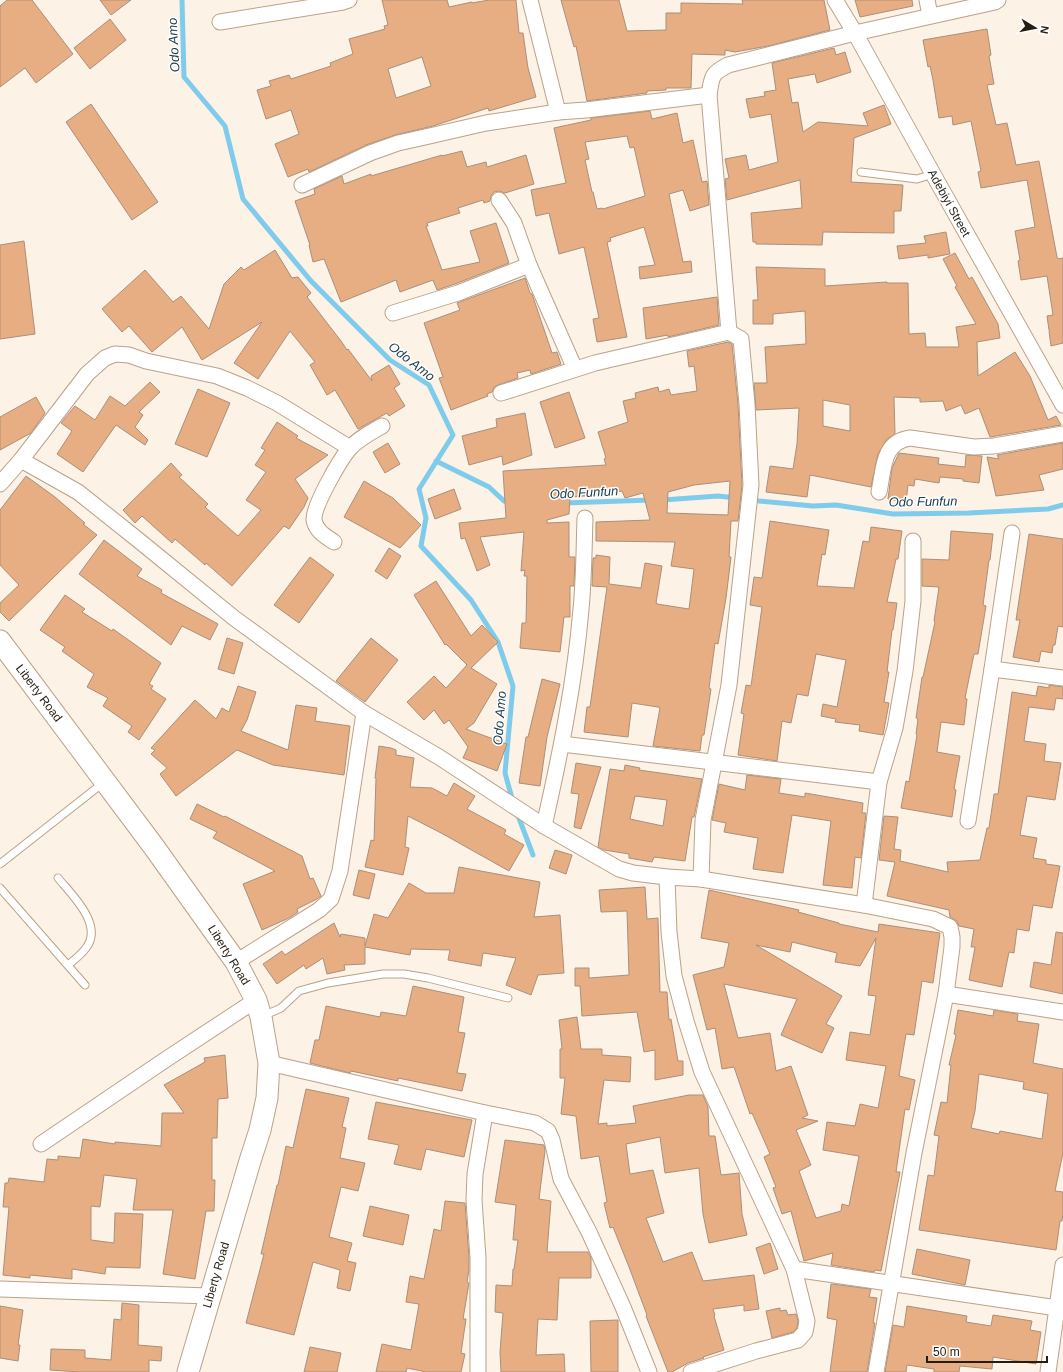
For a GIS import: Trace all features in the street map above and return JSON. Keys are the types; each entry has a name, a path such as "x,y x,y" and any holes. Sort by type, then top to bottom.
{"street":[{"path":"220,22 349,0"},
{"path":"530,0 558,112"},
{"name":"Adebiyi Street","path":"835,0 855,33 1063,405"},
{"path":"927,0 930,15"},
{"path":"729,332 709,95 711,81 716,72 728,65 855,33 930,15 995,2 998,0"},
{"path":"302,185 398,143 486,123 558,112 709,95"},
{"path":"499,200 514,223 529,265 575,369"},
{"path":"393,312 458,293 529,265"},
{"path":"501,393 595,363 729,332 741,339 747,404 751,485 729,685 703,820 701,879"},
{"path":"0,484 21,460 87,374 105,358 115,354 129,355 146,361 217,376 247,388 277,403 350,448"},
{"path":"334,542 320,533 314,520 317,503 350,448 382,426"},
{"path":"879,492 889,450 895,443 903,439 910,438 974,447 994,446 1063,434"},
{"path":"21,460 78,492 234,618 364,713 439,757 544,826 619,869 667,877 701,879 864,905 933,919 950,927 952,947 946,994 914,1153 876,1372"},
{"path":"544,826 562,744 576,651 584,577 585,518"},
{"path":"968,821 1012,533"},
{"path":"864,905 879,782 895,728 905,671 913,601 913,541"},
{"name":"Liberty Road","path":"0,641 154,847 236,962 259,1009 269,1063 267,1098 260,1130 188,1372"},
{"path":"992,669 1063,678"},
{"path":"236,962 319,910 330,899 337,883 342,863 364,713"},
{"path":"562,744 879,782"},
{"path":"667,877 669,932 674,976 702,1072 794,1269 807,1321 806,1332 798,1340 756,1351 691,1372"},
{"path":"946,994 1063,1012"},
{"path":"42,1144 259,1009"},
{"path":"269,1063 462,1108 535,1123 548,1131 552,1140 561,1179 589,1232 620,1300 649,1372"},
{"path":"478,1372 478,1258 474,1200 475,1174 485,1113"},
{"path":"1048,1372 1063,1265"},
{"path":"794,1269 1057,1308"},
{"path":"0,1289 210,1296"}],"lane":[{"path":"861,172 917,179 933,174"},
{"path":"0,864 105,782"},
{"path":"58,878 85,911 91,925 91,936 88,947 68,965"},
{"path":"0,888 85,985"},
{"path":"259,1009 281,1008 299,990 328,983 384,974 404,974 428,978 508,998"}],"building":[{"path":"7,0 32,0 73,54 36,83 25,68 0,87 0,6"},
{"path":"100,0 131,0 111,15"},
{"path":"382,0 447,0 449,7 489,0 516,0 519,33 523,33 528,68 536,97 489,111 488,108 433,126 395,135 366,145 309,172 308,169 288,177 275,144 299,134 291,110 266,119 257,90 271,86 269,81 289,75 291,79 331,66 330,63 353,54 349,39 385,29 384,26 388,25","holes":["422,57 431,86 396,98 388,69"]},
{"path":"561,0 619,0 627,31 666,30 666,13 681,13 681,3 743,4 742,0 824,0 830,30 768,46 735,52 725,50 725,55 692,54 691,88 666,88 666,90 647,91 647,93 587,101 576,46 574,47"},
{"path":"855,0 912,0 913,6 860,17"},
{"path":"110,19 126,40 90,69 74,48"},
{"path":"987,29 991,55 989,56 994,84 987,85 996,125 1007,123 1016,165 1039,161 1057,257 1058,259 1063,258 1063,343 1051,346 1047,316 1053,315 1047,276 1021,280 1018,261 1020,260 1015,231 1035,227 1027,180 981,188 978,172 981,171 971,121 953,125 952,116 939,118 930,66 928,67 923,40"},
{"path":"834,48 836,55 845,52 851,72 817,83 815,74 788,79 792,103 798,102 803,132 818,122 868,126 863,113 884,105 891,124 854,138 851,182 903,185 901,211 894,211 894,233 823,232 822,245 756,244 756,242 753,242 751,213 802,208 800,180 727,200 725,179 729,178 725,159 746,155 749,170 778,162 771,114 750,118 746,99 765,96 764,92 776,90 772,63"},
{"path":"91,104 158,202 132,220 66,122"},
{"path":"650,111 652,119 677,113 683,143 693,140 702,182 707,181 709,205 690,211 683,190 669,194 683,262 691,261 692,272 640,279 639,267 655,265 644,227 610,238 611,241 607,242 627,337 597,342 593,319 599,318 584,247 559,254 549,213 536,216 531,190 566,183 554,128 591,120 591,118","holes":["627,136 630,148 634,147 645,196 603,209 597,209 585,160 589,159 585,142"]},
{"path":"462,151 467,167 486,162 487,167 526,155 534,184 505,193 499,191 494,192 490,201 484,203 483,200 458,208 460,213 427,223 428,226 426,226 442,270 480,262 470,231 496,223 509,263 437,290 433,280 400,292 396,280 341,302 324,259 313,262 310,245 295,201 315,194 314,189 342,176 344,184 371,174 371,176 442,155"},
{"path":"946,232 950,254 928,258 928,255 899,259 897,246 926,243 924,236"},
{"path":"24,241 35,334 0,339 0,245"},
{"path":"275,250 292,278 298,277 311,293 307,297 372,381 371,376 389,365 400,384 394,388 405,406 389,416 387,413 358,429 335,390 327,395 310,365 315,362 290,331 258,379 234,363 262,322 202,360 182,327 152,352 129,326 122,332 102,309 145,270 173,302 181,296 209,329 224,284 241,267 244,270"},
{"path":"955,253 969,279 972,277 998,324 1000,338 977,342 978,376 1015,352 1030,376 1048,420 1056,416 1061,425 990,437 979,408 965,414 961,405 946,411 943,401 920,402 920,398 894,397 895,434 887,439 878,454 871,487 810,475 807,497 766,492 770,466 793,469 797,444 799,408 756,410 754,383 767,383 765,347 806,344 805,311 773,314 773,324 753,324 753,300 758,300 756,267 825,269 825,286 887,282 908,283 909,334 925,333 926,347 959,347 956,327 976,324 955,287 957,286 943,259","holes":["823,400 850,405 850,431 823,426"]},
{"path":"525,278 552,353 557,352 561,364 531,374 530,370 517,373 518,378 494,387 492,392 487,394 488,396 451,410 439,378 443,377 424,323 460,310 457,303"},
{"path":"717,297 719,325 668,337 668,335 646,339 643,308"},
{"path":"728,342 732,344 738,405 742,485 738,521 731,521 729,557 731,557 726,598 718,644 715,643 709,688 711,689 700,751 653,746 660,708 658,707 632,703 628,737 584,732 587,707 590,707 607,587 592,586 593,558 596,558 596,555 610,557 609,584 641,588 645,563 662,566 656,603 689,609 694,569 671,566 675,542 596,541 596,522 650,520 643,493 625,498 622,491 598,495 570,497 569,514 547,520 547,523 569,522 569,557 575,557 574,586 570,586 570,617 564,617 560,652 520,648 522,623 526,623 527,576 524,576 525,570 521,571 524,532 480,537 490,565 477,571 465,538 461,539 459,523 506,518 503,471 606,465 604,459 606,458 598,432 628,422 623,401 636,398 635,393 658,387 659,392 669,389 671,395 697,391 694,366 689,367 687,351","holes":["730,481 728,515 667,513 668,492 694,485"]},
{"path":"150,382 160,392 139,412 143,415 135,427 148,440 145,445 116,425 83,472 57,454 72,431 61,423 75,406 95,420 110,396 125,406"},
{"path":"198,389 230,403 207,457 175,444"},
{"path":"569,392 585,438 555,448 540,402"},
{"path":"36,397 45,413 31,433 0,450 0,417"},
{"path":"525,413 532,455 503,465 502,456 469,465 462,436 497,427 496,419"},
{"path":"277,422 298,436 296,438 328,455 295,479 308,498 304,507 289,529 284,526 232,586 206,563 205,565 175,539 172,543 142,516 135,523 123,510 171,463 182,475 179,477 208,504 205,507 238,536 261,510 246,500 266,472 255,465 265,450 261,448"},
{"path":"388,443 400,464 385,473 373,452"},
{"path":"1063,443 1063,469 1039,475 1044,490 996,496 987,457 999,459 997,455"},
{"path":"899,453 939,458 938,464 965,467 966,455 982,456 979,483 963,481 963,479 940,477 939,483 915,479 914,486 908,485 906,502 888,499 892,468"},
{"path":"26,476 55,497 85,523 83,524 97,535 9,621 0,612 0,603 19,585 0,565 0,510"},
{"path":"364,481 393,498 421,525 400,548 344,517"},
{"path":"454,489 461,509 435,519 428,499"},
{"path":"770,521 829,530 825,555 822,554 817,586 854,588 863,541 869,542 871,527 902,531 898,559 896,559 887,602 897,603 887,672 889,672 884,702 889,703 883,735 859,731 860,725 835,722 836,719 821,716 823,704 837,707 846,660 816,654 808,696 797,694 791,723 782,721 777,761 738,755 744,714 741,713 746,685 751,686 762,607 750,605 754,577 762,578"},
{"path":"951,531 993,534 983,605 986,606 978,654 974,654 965,698 967,699 964,725 941,722 937,752 960,756 954,789 956,790 952,817 901,808 906,781 909,782 917,735 918,719 916,718 922,677 935,622 939,587 922,586 922,559 949,560"},
{"path":"1029,534 1063,539 1063,627 1058,626 1052,653 1041,651 1039,662 1013,657 1020,620 1016,620"},
{"path":"104,540 142,569 137,576 162,590 161,593 218,624 210,640 182,626 171,645 79,574"},
{"path":"389,548 401,556 387,579 375,571"},
{"path":"310,557 334,575 299,623 274,605"},
{"path":"436,581 471,636 482,625 498,642 471,668 497,684 474,723 466,729 507,744 497,771 463,758 468,747 449,720 444,724 434,710 424,720 407,702 434,676 446,688 467,665 446,644 445,645 414,595"},
{"path":"65,595 85,609 82,612 112,631 113,629 161,663 149,684 153,686 151,689 166,699 139,740 128,732 132,726 103,706 108,698 87,687 94,674 62,651 65,647 40,630"},
{"path":"227,638 243,643 234,674 218,669"},
{"path":"371,638 398,660 365,702 336,681"},
{"path":"542,679 560,684 547,737 540,786 519,783 526,737 528,737"},
{"path":"1049,685 1063,687 1063,699 1056,698 1054,710 1029,707 1024,741 1046,744 1044,761 1061,763 1055,800 1027,796 1020,835 1037,838 1033,858 1046,860 1046,864 1060,866 1052,908 1033,905 1029,931 1017,929 1014,953 1009,952 1002,987 969,980 975,947 971,947 974,929 959,926 957,921 950,917 949,910 887,896 895,862 879,860 884,816 898,817 894,849 901,850 900,861 948,872 947,862 980,860 987,828 989,828 994,794 998,794 1012,692 1036,696 1038,686 1049,688"},
{"path":"238,686 256,692 247,720 241,731 288,750 296,705 317,708 315,721 350,726 344,775 273,765 237,750 176,796 160,774 167,768 151,754 155,750 151,748 195,700 216,719 222,708 229,712"},
{"path":"379,746 396,750 396,755 414,758 410,787 432,788 447,796 454,783 475,796 467,809 506,830 504,834 524,845 509,871 408,816 405,847 409,848 403,875 365,867 371,840 374,841 375,778"},
{"path":"576,763 601,767 581,829 574,827 579,794 571,793"},
{"path":"625,765 640,768 639,770 702,779 694,817 692,817 685,861 654,857 652,862 629,858 629,854 604,850 598,847 610,769 624,771","holes":["635,796 667,800 663,826 630,819"]},
{"path":"747,775 781,779 779,793 805,797 805,793 863,803 862,813 866,813 861,858 855,857 852,888 823,885 831,821 792,815 783,873 753,869 758,838 724,832 726,823 712,820 719,784 745,790"},
{"path":"197,804 224,817 225,816 302,856 310,879 313,878 321,896 297,909 298,912 289,918 262,930 243,884 275,871 213,838 217,832 190,819"},
{"path":"555,850 572,855 566,874 549,868"},
{"path":"459,867 540,882 534,917 560,915 564,973 538,975 531,995 506,985 516,958 483,953 481,966 448,960 450,950 411,949 410,955 365,947 365,964 344,965 345,970 327,974 323,958 306,969 304,965 277,984 263,964 282,951 285,955 334,923 340,937 341,934 365,938 365,946 374,914 388,918 409,883 426,893 454,893"},
{"path":"359,870 375,874 369,899 353,895"},
{"path":"645,887 647,919 658,918 660,992 667,992 669,1020 671,1019 678,1061 683,1061 683,1075 655,1080 655,1050 644,1052 637,1012 582,1016 580,986 575,986 575,968 589,968 589,978 629,975 627,911 601,912 599,890"},
{"path":"709,890 799,910 798,912 839,924 878,932 879,924 940,933 933,983 922,981 914,1035 906,1034 899,1076 915,1080 909,1110 905,1109 896,1172 900,1172 881,1271 875,1270 874,1272 831,1265 833,1253 804,1261 791,1211 782,1214 773,1188 776,1187 764,1157 770,1154 752,1113 750,1114 734,1067 722,1069 715,1028 707,1030 693,975 724,967 729,943 701,938","holes":["876,938 868,995 876,996 870,1035 850,1032 846,1060 886,1066 878,1108 860,1104 855,1126 827,1122 823,1150 859,1156 849,1206 842,1204 841,1211 816,1218 799,1171 811,1165 796,1130 818,1121 802,1118 808,1115 791,1066 776,1071 770,1033 738,1038 724,984 797,999 781,1035 822,1053 834,1028 826,1024 842,996 756,945 790,952 792,942 837,953 835,962 860,966"]},
{"path":"1056,932 1063,933 1063,994 1030,987 1034,962 1051,965"},
{"path":"413,986 464,997 458,1032 465,1033 457,1073 466,1074 462,1091 398,1078 398,1081 351,1071 350,1073 310,1063 315,1040 319,1040 326,1006 380,1017 381,1012 406,1016"},
{"path":"958,1010 993,1016 994,1010 1018,1014 1017,1021 1039,1024 1033,1063 1063,1069 1063,1153 1055,1191 1063,1192 1063,1214 1062,1221 1060,1221 1056,1250 919,1230 928,1175 934,1176 939,1136 934,1135 941,1102 947,1103 951,1065 949,1065 956,1035 954,1034","holes":["979,1074 1024,1082 1023,1089 1048,1094 1042,1139 1000,1131 999,1134 971,1128 975,1111"]},
{"path":"577,1017 581,1049 602,1049 602,1055 631,1057 630,1082 604,1080 598,1124 607,1123 607,1126 636,1123 633,1106 689,1095 703,1095 708,1107 709,1136 715,1136 721,1175 739,1173 742,1214 747,1235 709,1243 703,1214 699,1168 665,1173 660,1137 626,1144 630,1174 653,1170 664,1213 646,1218 663,1262 692,1252 703,1281 754,1275 759,1309 744,1311 744,1305 713,1309 724,1350 688,1363 672,1372 668,1372 613,1227 610,1228 604,1203 607,1202 599,1156 581,1159 576,1116 561,1114 565,1078 560,1078 560,1049 562,1049 559,1020"},
{"path":"225,1055 228,1098 218,1099 217,1138 212,1138 212,1180 215,1180 214,1211 206,1211 195,1279 163,1274 173,1210 133,1210 137,1179 104,1175 100,1207 91,1206 91,1240 114,1243 115,1213 143,1214 140,1268 106,1267 105,1274 72,1269 72,1279 30,1275 30,1278 3,1275 9,1207 3,1207 5,1183 8,1183 9,1178 44,1182 47,1159 58,1160 58,1156 80,1158 83,1139 115,1144 115,1142 161,1146 162,1113 184,1113 164,1085 205,1062 204,1058"},
{"path":"306,1089 349,1098 342,1127 346,1128 340,1158 365,1163 358,1191 341,1187 329,1237 352,1243 347,1261 356,1263 350,1291 337,1288 340,1270 313,1262 294,1335 246,1323 264,1254 261,1254 286,1146 293,1148"},
{"path":"376,1102 472,1120 464,1157 426,1149 421,1170 394,1164 399,1145 368,1139"},
{"path":"505,1140 544,1145 545,1151 539,1199 551,1201 547,1252 588,1252 591,1258 591,1278 559,1278 557,1320 538,1319 536,1355 564,1354 565,1372 501,1372 500,1352 503,1313 495,1312 496,1285 512,1286 513,1269 518,1240 513,1240 516,1205 495,1202"},
{"path":"445,1201 465,1203 469,1258 467,1282 469,1283 463,1319 466,1319 461,1353 465,1354 461,1372 426,1372 407,1368 406,1372 376,1372 382,1344 411,1350 419,1304 406,1302 410,1276 424,1279 434,1229 441,1231"},
{"path":"370,1206 409,1215 403,1245 363,1236"},
{"path":"770,1243 778,1269 764,1274 756,1248"},
{"path":"917,1249 970,1260 965,1285 912,1274"},
{"path":"831,1284 871,1289 869,1297 877,1298 873,1323 875,1323 867,1372 830,1372 837,1320 827,1318"},
{"path":"122,1303 139,1305 138,1345 162,1347 161,1361 149,1360 149,1372 80,1372 50,1370 51,1349 85,1350 85,1358 111,1360 114,1319 121,1320"},
{"path":"0,1306 23,1310 18,1345 20,1345 18,1361 0,1358"},
{"path":"907,1306 967,1316 966,1322 991,1326 993,1315 1032,1321 1030,1330 1041,1332 1036,1364 993,1357 992,1369 960,1366 959,1372 934,1372 934,1369 907,1365 906,1372 885,1372 893,1325 904,1327"},
{"path":"780,1308 780,1311 786,1310 788,1315 796,1314 798,1321 797,1328 793,1332 772,1338 766,1311"},
{"path":"618,1320 618,1372 591,1372 590,1321"},
{"path":"310,1347 341,1353 337,1372 304,1372"}],"waterway":[{"name":"Odo Amo","path":"182,0 184,77 225,126 243,199 311,281 390,360 429,385 453,435 419,489 426,518 421,546 471,600 498,642 513,686 505,773 513,802"},
{"name":"Odo Funfun","path":"436,461 489,487 504,501 511,502"},
{"name":"Odo Funfun","path":"663,500 718,496 745,499"},
{"name":"Odo Funfun","path":"565,503 651,500"},
{"name":"Odo Funfun","path":"759,501 813,506 836,505 893,514 969,513 1048,509 1063,505"},
{"name":"Odo Amo","path":"517,813 533,855"}]}
